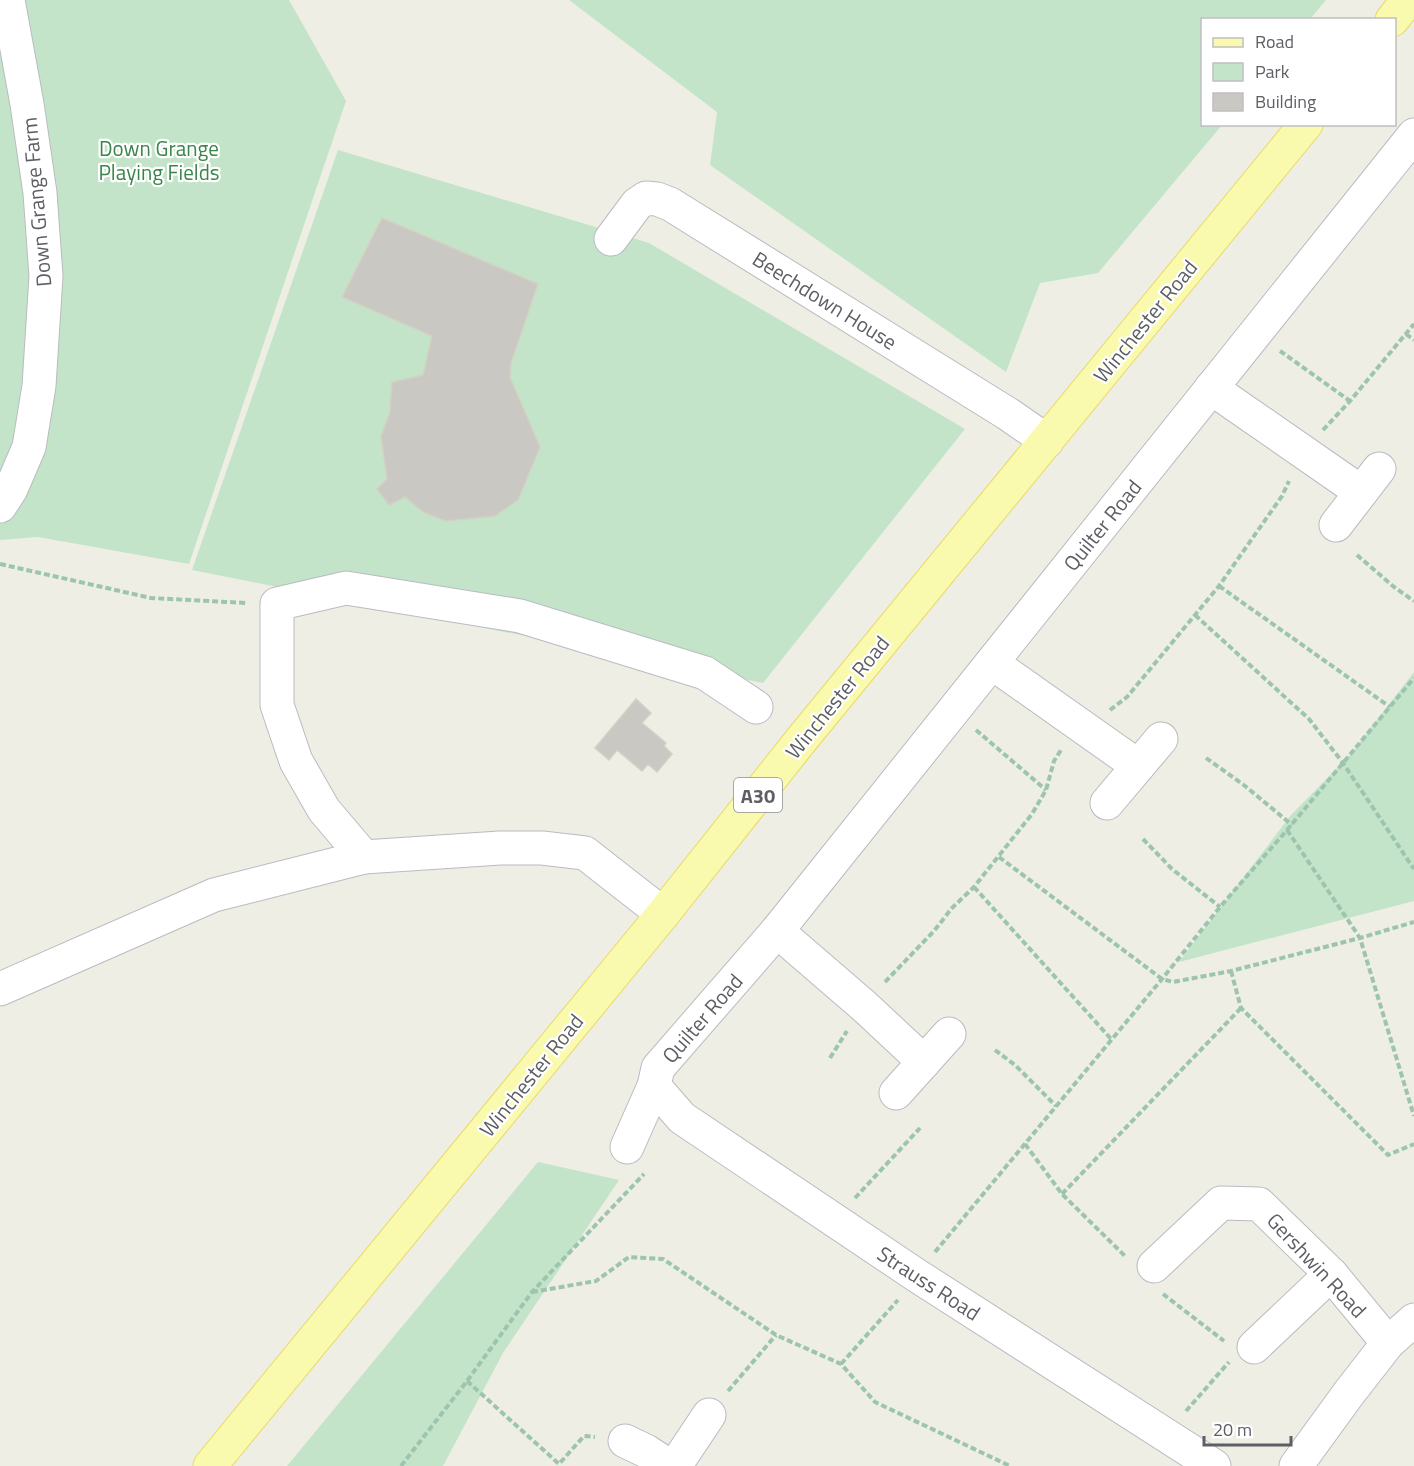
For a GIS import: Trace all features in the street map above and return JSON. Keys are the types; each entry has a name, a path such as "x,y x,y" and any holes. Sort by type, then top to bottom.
{"main road":[{"path":"1394,18 1408,0"},
{"name":"Winchester Road","path":"210,1466 1304,126"}],"street":[{"name":"Down Grange Farm","path":"0,506 11,489 29,447 39,386 46,276 38,182 9,0"},
{"name":"Quilter Road","path":"637,1158 658,1068 777,931 1414,135"},
{"name":"Beechdown House","path":"611,239 637,204 646,198 670,204 998,408 1047,441"},
{"path":"1211,388 1304,453 1370,480 1336,525"},
{"path":"364,857 324,810 296,761 277,705 277,604 346,588 520,616 705,673 756,706"},
{"path":"992,663 1138,766"},
{"path":"1107,803 1161,739"},
{"path":"0,989 214,896 364,857 500,848 542,848 585,853 663,914"},
{"path":"777,931 864,1006 924,1062"},
{"path":"896,1093 949,1034"},
{"name":"Strauss Road","path":"654,1086 682,1118 916,1275 1214,1466"},
{"name":"Gershwin Road","path":"1147,1272 1221,1203 1259,1204 1331,1274 1388,1343"},
{"path":"1238,1350 1331,1274"},
{"path":"1296,1466 1388,1343 1414,1320"},
{"path":"675,1466 709,1415"},
{"path":"626,1441 669,1466"}],"path":[{"path":"830,1058 864,1006 934,931 952,908 975,887 1032,814 1046,790 1054,761 1070,735 1094,724 1127,697 1219,586 1282,496 1312,442 1350,401 1414,324"},
{"path":"1406,334 1414,340"},
{"path":"1278,350 1350,401"},
{"path":"1357,555 1414,601"},
{"path":"0,564 151,598 277,604"},
{"path":"1219,586 1390,707"},
{"path":"1195,615 1309,719 1343,763 1414,869"},
{"path":"932,1255 1162,980 1220,907 1292,825 1414,678"},
{"path":"971,726 1046,790"},
{"path":"1206,758 1245,786 1292,825"},
{"path":"1287,830 1360,938 1414,1116"},
{"path":"1143,839 1172,869 1220,907"},
{"path":"999,857 1162,980 1173,982 1231,971 1414,922"},
{"path":"975,887 1112,1040"},
{"path":"1231,971 1241,1008 1388,1155 1414,1144"},
{"path":"1062,1194 1241,1008"},
{"path":"995,1050 1015,1065 1056,1107"},
{"path":"848,1205 920,1128"},
{"path":"1025,1144 1062,1194 1147,1272 1168,1299 1238,1350 1185,1412"},
{"path":"401,1466 532,1292 637,1158"},
{"path":"532,1292 596,1281 629,1257 663,1259 776,1335 841,1364 875,1402 1010,1466"},
{"path":"841,1364 902,1295"},
{"path":"709,1415 776,1335"},
{"path":"467,1381 559,1464 584,1436 626,1441"},
{"path":"998,1459 1002,1466"}],"green space":[{"name":"Down Grange Playing Fields","path":"0,0 289,0 346,101 189,564 38,537 0,540"},
{"path":"569,0 1326,0 1311,18 1201,18 1201,126 1221,126 1098,273 1040,283 1006,372 710,165 717,112"},
{"path":"338,150 649,243 965,429 763,683 192,570"},
{"path":"1414,672 1414,901 1179,962 1291,815 1350,755"},
{"path":"538,1162 619,1180 503,1353 443,1466 287,1466"}],"building":[{"path":"382,218 538,284 511,363 510,377 540,447 518,500 495,516 446,521 423,512 405,497 389,505 377,489 387,479 381,436 390,412 392,382 423,375 432,336 342,297"},
{"path":"636,699 651,713 642,723 666,743 664,746 672,754 657,772 648,764 642,771 617,750 609,760 595,748"}]}
